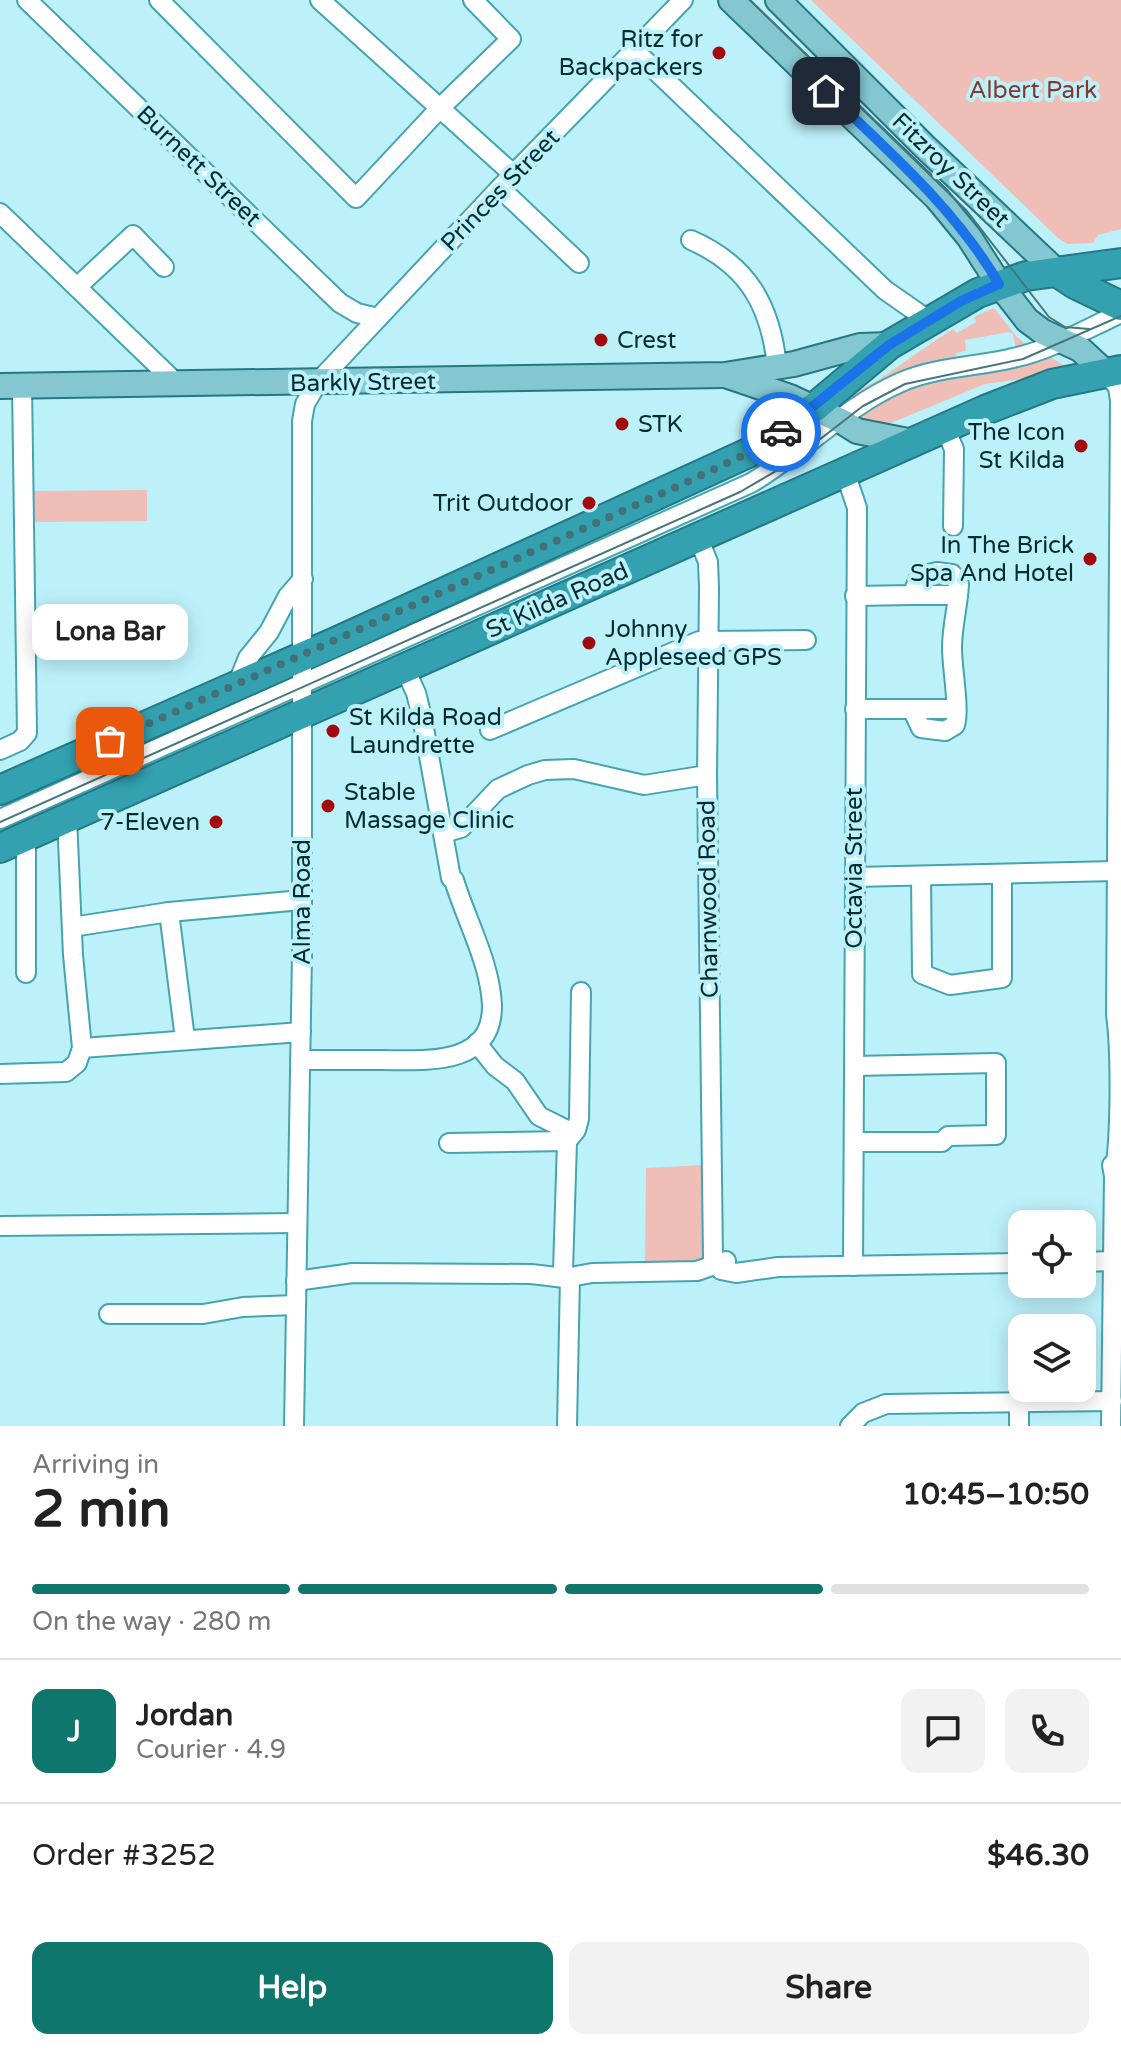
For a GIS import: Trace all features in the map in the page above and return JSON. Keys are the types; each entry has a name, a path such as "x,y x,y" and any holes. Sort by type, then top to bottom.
{"highway":[{"path":"0,790 748,453 815,407 889,345 928,320 999,284 1026,276 1121,263"},
{"path":"1057,272 1121,306"},
{"name":"St Kilda Road","path":"0,848 945,428 1041,388 1114,372"}],"main road":[{"name":"Fitzroy Street","path":"731,0 937,198 1032,325 1085,352 1114,372"},
{"name":"Fitzroy Street","path":"778,0 925,147 1057,272"},
{"name":"Barkly Street","path":"11,385 725,375 777,367 860,346 889,345"},
{"name":"Barkly Street","path":"725,375 815,407 857,431 913,442"}],"street":[{"name":"Burnett Street","path":"27,0 333,296 348,309 378,318"},
{"path":"159,0 356,198 440,108 511,39 473,0"},
{"path":"320,0 513,174"},
{"name":"Princes Street","path":"318,382 513,174 683,0"},
{"path":"635,51 885,290 928,320"},
{"path":"500,188 579,263"},
{"path":"0,213 176,383"},
{"path":"77,287 133,235 164,267"},
{"path":"691,240 715,251 750,285 766,313 777,367"},
{"path":"0,819 751,483 786,462 863,403 901,382 925,374 1016,358 1121,313"},
{"path":"1114,372 1120,394 1116,1014 1110,1029 1120,1098 1120,1155 1114,1176"},
{"name":"Alma Road","path":"294,1426 301,1032 302,421 305,404 318,382"},
{"path":"0,750 20,741 27,733 11,385"},
{"path":"945,428 954,449 953,526"},
{"name":"Octavia Street","path":"845,472 857,508 853,1266"},
{"name":"Charnwood Road","path":"698,537 708,562 710,640 707,775 711,1251 706,1267"},
{"path":"855,596 912,595 920,576 937,572 957,578 952,647 955,725 945,731 919,727 912,709 855,709"},
{"path":"237,685 248,658 269,632 288,596 303,579"},
{"path":"490,730 699,641 806,640"},
{"path":"300,1060 434,1061 460,1054 477,1043 488,1023 491,996 476,941 451,878 422,717 405,669"},
{"path":"445,839 467,837 480,807 498,789 511,781 545,770 574,769 644,785 707,775"},
{"path":"0,1074 66,1072 77,1063 82,1048 67,818"},
{"path":"26,836 26,973"},
{"path":"854,877 1117,871"},
{"path":"921,876 922,974 950,985 1002,978 1002,874"},
{"path":"72,927 169,912 302,900"},
{"path":"169,912 185,1039"},
{"path":"449,1143 567,1135 576,1130 579,1119 581,992"},
{"path":"82,1048 301,1032"},
{"path":"477,1043 492,1063 515,1081 539,1116 567,1135"},
{"path":"854,1066 996,1063 996,1135 948,1136 942,1142 854,1142"},
{"path":"1111,1426 1114,1176 1110,1155 1117,1080"},
{"path":"567,1135 575,1274 567,1426"},
{"path":"0,1226 297,1223"},
{"path":"1096,1262 1113,1261"},
{"path":"296,1274 575,1274 706,1267 727,1272 778,1267 1008,1263"},
{"path":"109,1314 203,1314 243,1307 296,1305"},
{"path":"850,1426 863,1413 886,1404 1112,1401"},
{"path":"1019,1403 1019,1426"}],"green space":[{"name":"Albert Park","path":"811,0 1121,0 1121,229 1098,235 1093,243 1067,244 1058,238"},
{"path":"994,308 1028,346 1016,349 1013,334 1009,332 965,340 966,351 956,353 957,363 854,406 835,408 953,329 957,333 976,322 974,317"},
{"path":"1045,354 1067,367 1028,378 985,384 891,423 865,422 861,415 893,394 921,383"},
{"path":"147,490 147,521 33,522 33,491"},
{"path":"704,1165 701,1263 645,1266 646,1168"}],"tram line":[{"path":"750,0 967,211 1049,317 1065,327 1089,329"},
{"path":"0,822 740,492 788,464 863,406 905,384 1023,359 1121,316"}],"way so far":[{"path":"110,741 685,483 748,453 781,432"}],"place":[{"name":"Ritz for Backpackers","path":"719,53"},
{"name":"Crest","path":"601,340"},
{"name":"STK","path":"622,424"},
{"name":"The Icon St Kilda","path":"1081,446"},
{"name":"Trit Outdoor","path":"589,503"},
{"name":"In The Brick Spa And Hotel","path":"1090,559"},
{"name":"Johnny Appleseed GPS","path":"589,643"},
{"name":"St Kilda Road Laundrette","path":"333,731"},
{"name":"Lona Bar","path":"110,741"},
{"name":"Stable Massage Clinic","path":"328,806"},
{"name":"7-Eleven","path":"216,822"}],"route":[{"path":"781,432 908,332 961,301 999,284 969,237 937,198 826,91"}]}
